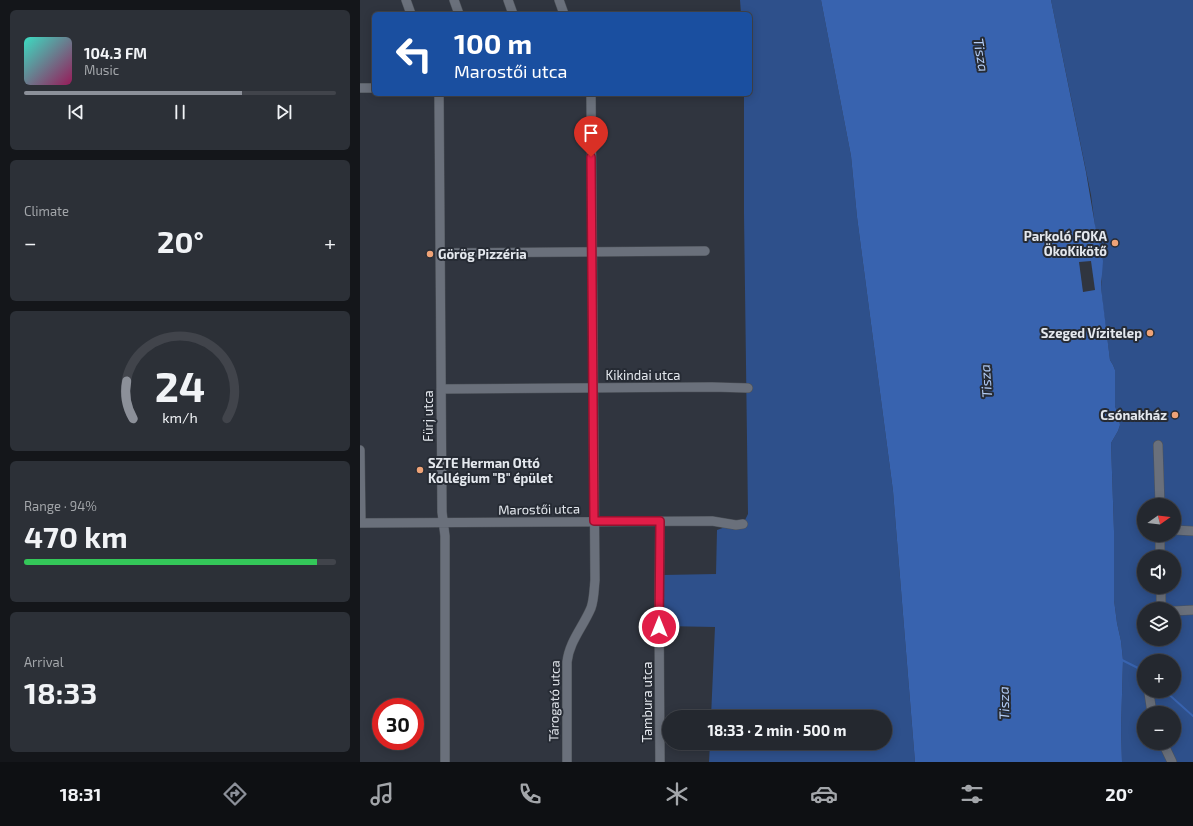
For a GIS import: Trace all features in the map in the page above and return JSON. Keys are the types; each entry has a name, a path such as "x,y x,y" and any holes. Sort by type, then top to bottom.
{"street":[{"path":"406,0 410,12"},
{"path":"454,0 458,12"},
{"path":"508,0 512,12"},
{"path":"559,0 563,12"},
{"path":"360,88 372,88"},
{"name":"Fürj utca","path":"439,96 441,389 443,523 445,536 445,762"},
{"name":"Tárogató utca","path":"567,762 567,662 570,649 591,608 594,595 591,96"},
{"path":"440,253 705,251"},
{"name":"Kikindai utca","path":"441,389 748,388"},
{"path":"1158,445 1160,498"},
{"path":"360,450 360,523"},
{"name":"Tambura utca","path":"660,521 660,762"},
{"name":"Marostői utca","path":"360,523 712,521 736,525 743,524"},
{"path":"1181,530 1193,530"},
{"path":"1181,611 1193,610"},
{"path":"1166,750 1172,762"}],"shaded area":[{"path":"740,0 821,0 851,156 857,217 893,491 915,762 709,762 710,750 892,750 892,710 711,710 715,627 663,626 663,575 716,574 717,530 745,520 748,514 744,96 752,96 752,12 741,12"},
{"path":"1051,0 1193,0 1193,762 1122,762 1121,729 1123,660 1114,600 1114,531 1111,443 1120,425 1115,406 1115,370 1110,360 1101,287 1102,281 1091,195"}],"water":[{"name":"Tisza","path":"821,0 1051,0 1103,261 1101,287 1110,360 1115,370 1115,406 1120,425 1111,443 1114,531 1114,600 1123,660 1121,729 1122,762 915,762 893,491 857,217 851,156"}],"pier":[{"path":"1091,261 1095,290 1083,292 1079,262"}],"waterway":[{"path":"1122,660 1137,668"},
{"path":"1173,698 1193,716"}],"place":[{"name":"Parkoló FOKA ÖkoKikötő","path":"1115,243"},
{"name":"Görög Pizzéria","path":"430,254"},
{"name":"Szeged Vízitelep","path":"1150,333"},
{"name":"Csónakház","path":"1175,415"},
{"name":"SZTE Herman Ottó Kollégium \"B\" épület","path":"420,470"}],"route":[{"path":"591,157 594,521 660,521 659,627"}]}
